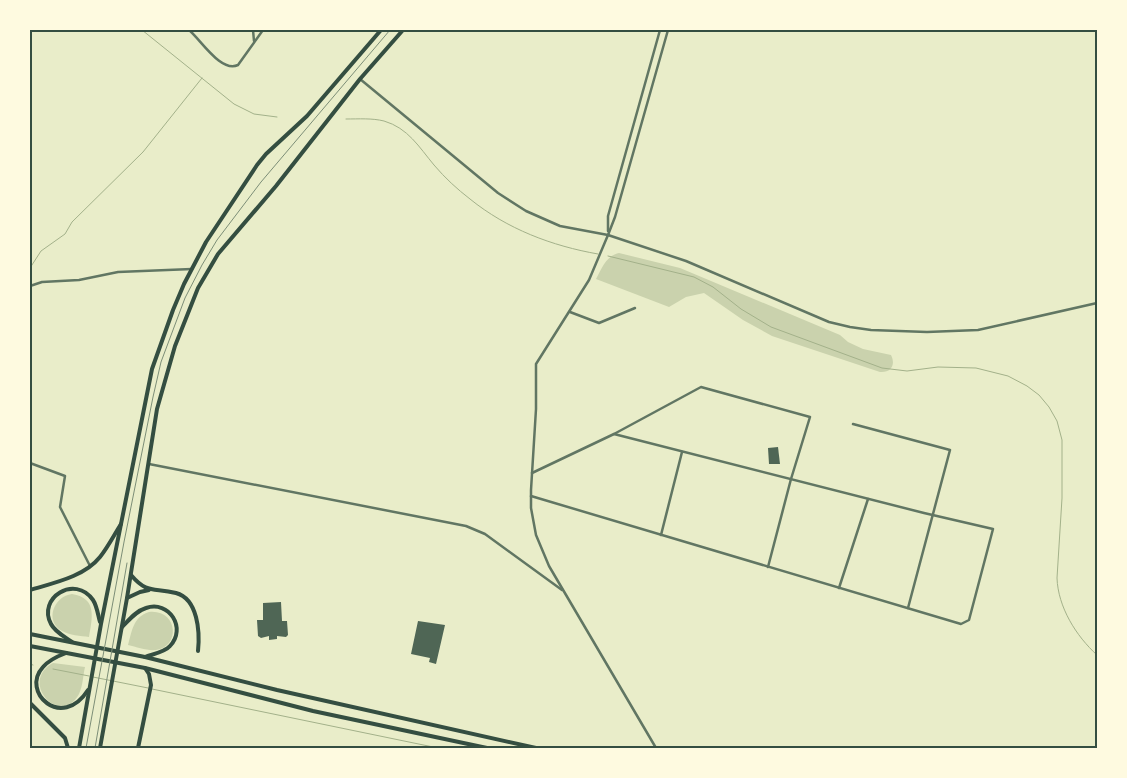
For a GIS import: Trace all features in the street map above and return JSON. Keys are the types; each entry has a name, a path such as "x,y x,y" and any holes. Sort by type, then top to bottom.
{"main road":[{"path":"80,748 89,688 123,520 144,403 152,369 173,310 206,242 257,165 266,154 307,116 381,30"},
{"path":"100,748 127,598 157,409 175,346 198,288 218,254 276,186 360,79 403,30"},
{"path":"30,590 67,578 90,566 101,556 123,520"},
{"path":"130,575 140,586 151,590 179,594 190,603 197,625 198,651"},
{"path":"72,642 53,628 50,621 49,608 53,598 58,593 74,588 88,595 96,605 101,624"},
{"path":"127,598 140,592 151,590"},
{"path":"121,629 132,617 146,608 161,608 172,615 177,628 173,642 168,648 145,657"},
{"path":"30,634 145,657 277,690 536,748"},
{"path":"30,646 144,668 314,711 487,748"},
{"path":"66,652 49,661 40,670 37,682 40,695 50,705 67,708 80,700 89,688"},
{"path":"138,748 151,685 149,674 144,668"},
{"path":"30,703 64,738 68,748"}],"street":[{"path":"189,30 218,60 229,67 238,65 262,30"},
{"path":"253,30 254,41"},
{"path":"608,235 608,216 660,30"},
{"path":"656,748 563,591 540,544 532,517 531,496 536,409 536,364 589,280 608,235 615,217 668,30"},
{"path":"360,79 498,192 516,206 537,217 560,226 608,235 686,261 840,325 860,329 927,332 978,330 1097,303"},
{"path":"30,286 42,282 79,280 118,272 192,270"},
{"path":"569,312 599,323 635,308"},
{"path":"532,473 614,434 700,387 810,417 791,479 768,567"},
{"path":"853,424 950,450 908,608"},
{"path":"531,496 961,624 966,623 970,618 993,529 614,434"},
{"path":"661,535 682,452"},
{"path":"30,463 65,476 60,506 90,566"},
{"path":"148,464 466,526 485,534 563,591"},
{"path":"839,588 868,499"}],"green space":[{"path":"619,253 680,268 840,335 848,342 863,349 891,355 893,365 890,370 880,372 772,336 743,320 704,293 686,297 669,307 596,279 608,260"},
{"path":"72,594 80,596 90,605 92,617 89,637 62,631 53,621 56,604 60,599"},
{"path":"149,612 166,616 171,622 173,629 170,642 156,650 128,645 136,621"},
{"path":"53,663 85,667 79,694 71,703 62,706 54,704 46,698 41,690 40,681 43,671"}],"building":[{"path":"778,447 780,464 769,464 768,448"},
{"path":"281,602 282,621 287,621 288,635 286,637 277,636 277,639 269,640 269,636 261,638 258,636 257,620 263,620 263,603"},
{"path":"418,621 445,625 436,664 429,662 430,658 411,654"}],"waterway":[{"path":"142,30 234,104 254,114 277,117"},
{"path":"30,268 41,251 65,234 72,222 143,152 202,78"},
{"path":"346,119 375,119 400,128 412,139 438,170 484,210 531,235 581,251 598,254"},
{"path":"608,256 694,277 713,287 741,309 771,327 882,368 907,371 938,367 976,368 1008,376 1039,395 1057,421 1062,440 1062,498 1058,589 1065,610 1075,630 1097,655"},
{"path":"53,669 89,676"},
{"path":"93,677 148,688"},
{"path":"152,689 438,748"}],"tram line":[{"path":"86,748 153,397 161,362 185,298 217,240 261,182 390,30"},
{"path":"95,748 127,563"}]}
